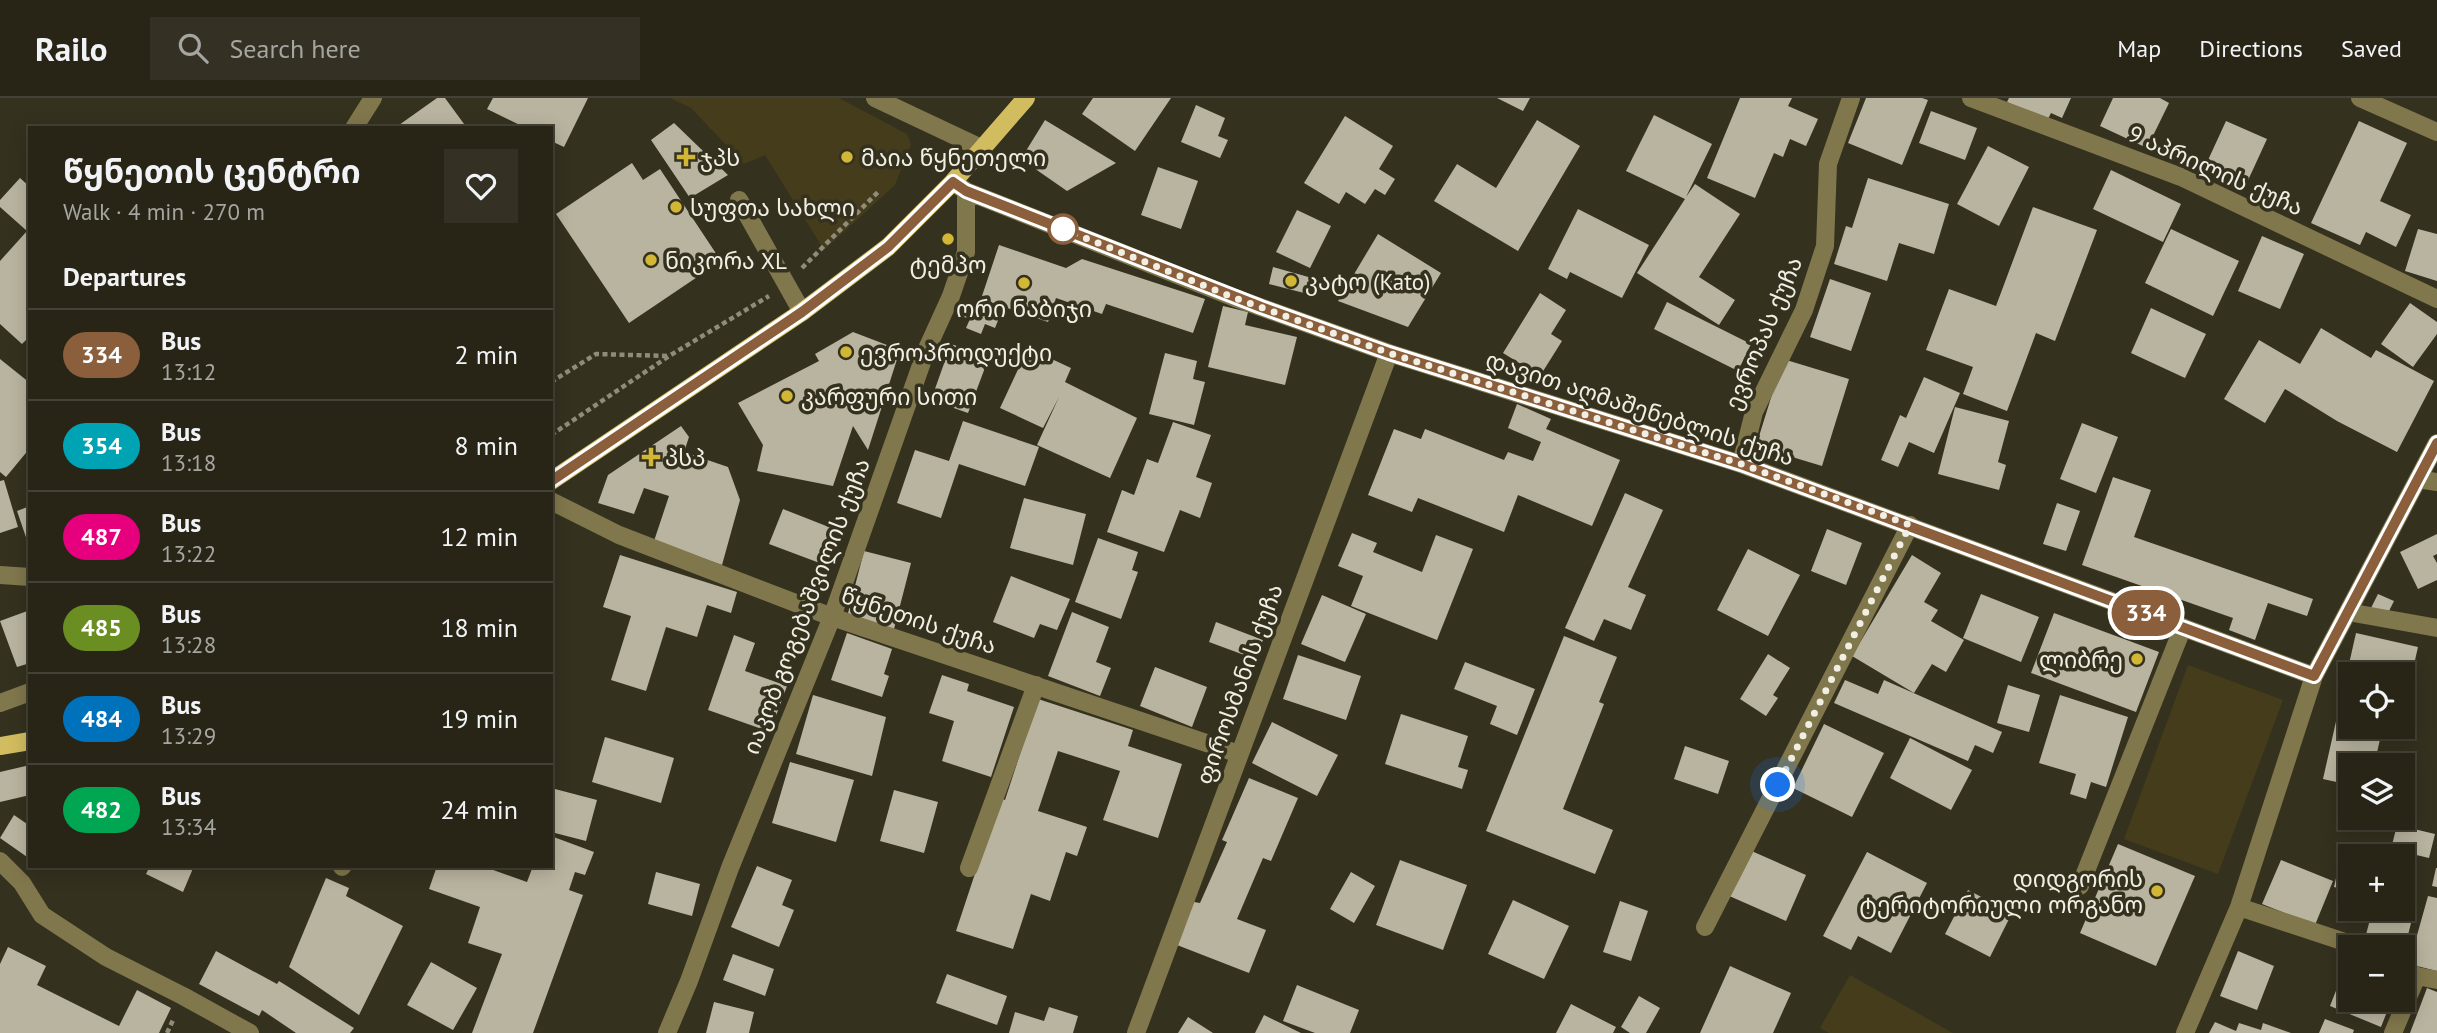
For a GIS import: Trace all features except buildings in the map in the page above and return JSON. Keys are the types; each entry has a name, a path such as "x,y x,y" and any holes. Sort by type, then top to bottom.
{"main road":[{"path":"553,480 802,312 888,247 960,186 983,149 1026,98"},
{"path":"0,746 28,741"}],"street":[{"path":"355,126 373,98"},
{"path":"875,98 983,149"},
{"name":"ევროპას ქუჩა","path":"1741,464 1754,412 1804,310 1825,246 1828,164 1851,98"},
{"name":"9 აპრილის ქუჩა","path":"1971,98 2181,177 2437,299"},
{"path":"2360,98 2437,132"},
{"name":"დავით აღმაშენებლის ქუჩა","path":"960,186 1235,298 1389,353 1741,464 2314,676"},
{"name":"იაკობ გოგებაშვილის ქუჩა","path":"667,1033 730,868 832,617 926,351 951,296 966,252 960,186"},
{"path":"739,200 802,312"},
{"name":"ფიროსმანის ქუჩა","path":"1136,1033 1389,353"},
{"path":"2185,1033 2239,907 2314,676 2437,443"},
{"path":"2418,479 2437,482"},
{"name":"წყნეთის ქუჩა","path":"553,502 619,535 832,617 1239,754"},
{"path":"1705,927 1910,525"},
{"path":"0,575 28,577"},
{"path":"2348,612 2437,628"},
{"path":"2080,886 2183,627"},
{"path":"969,868 1037,685"},
{"path":"0,703 28,693"},
{"path":"0,861 22,883 42,915 106,957 250,1033"},
{"path":"2239,907 2338,940"},
{"path":"2415,973 2437,979"},
{"path":"2393,1033 2399,1012"}],"path":[{"path":"553,434 669,356 788,285 880,190"},
{"path":"553,381 596,354 669,356"}],"shaded area":[{"path":"670,98 839,98 907,134 911,144 895,185 824,250 765,155 744,164 691,108"},
{"path":"2188,665 2283,700 2218,874 2124,839"},
{"path":"1850,975 1953,1033 1829,1033 1820,1028"}],"bus line":[{"name":"334","path":"553,480 802,312 888,247 912,220 953,182 966,191 1235,298 1389,353 1741,464 2314,676 2437,443"}],"place":[{"name":"ჯპს","path":"686,157"},
{"name":"მაია წყნეთელი","path":"847,157"},
{"name":"სუფთა სახლი","path":"676,207"},
{"name":"ტემპო","path":"948,239"},
{"name":"ნიკორა XL","path":"651,260"},
{"name":"კატო (Kato)","path":"1291,281"},
{"name":"ორი ნაბიჯი","path":"1024,283"},
{"name":"ევროპროდუქტი","path":"846,352"},
{"name":"კარფური სითი","path":"787,396"},
{"name":"პსპ","path":"651,457"},
{"name":"ლიბრე","path":"2137,659"},
{"name":"დიდგორის ტერიტორიული ორგანო","path":"2157,891"}],"route":[{"path":"1063,229 1235,298 1389,353 1741,464 1910,525 1778,785"}]}
